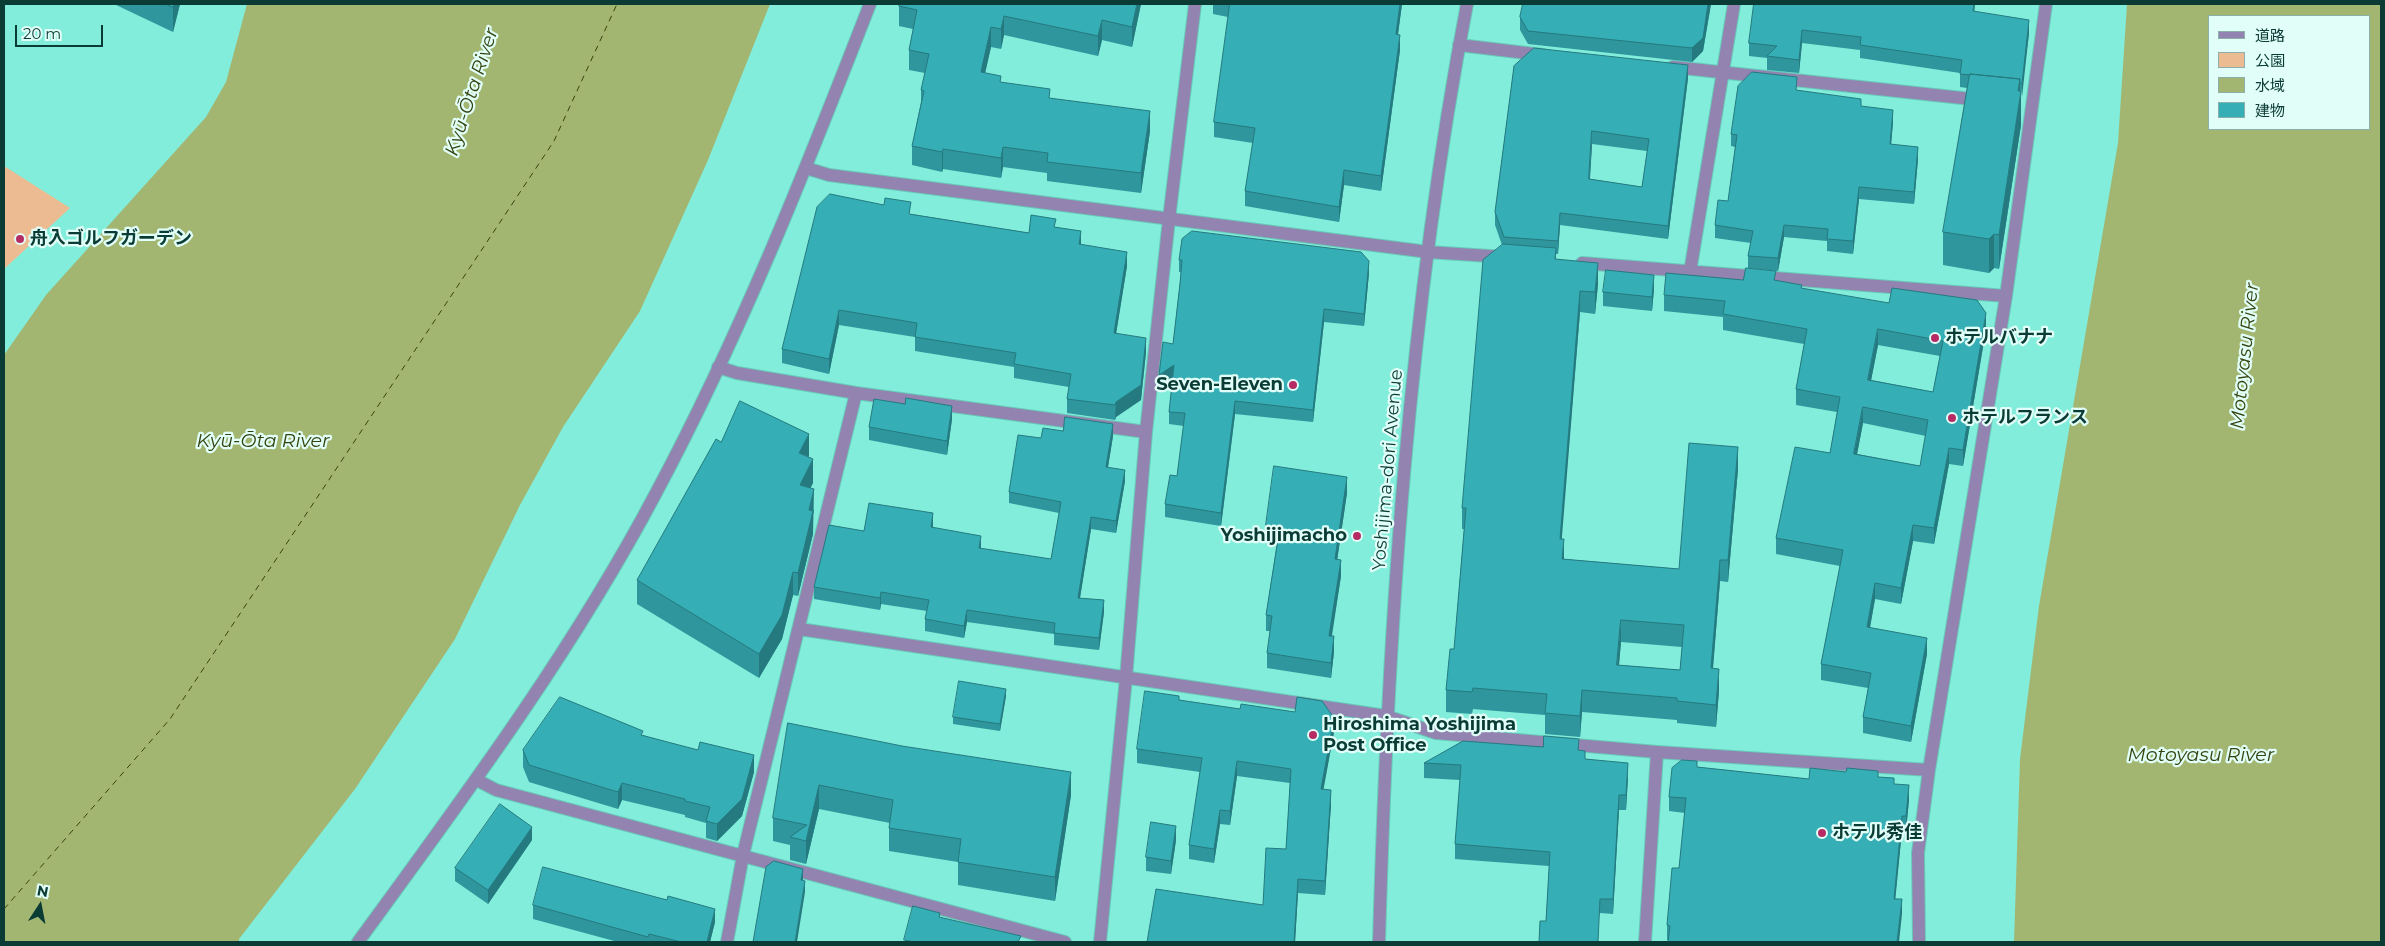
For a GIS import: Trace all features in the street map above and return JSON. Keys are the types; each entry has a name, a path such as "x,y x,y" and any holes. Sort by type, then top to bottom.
{"street":[{"path":"358,942 477,780 577,630 656,493 718,367 806,168 870,4"},
{"path":"1100,942 1126,678 1146,432 1194,4"},
{"name":"Yoshijima-dori Avenue","path":"1379,942 1386,716 1408,416 1428,252 1459,45 1467,4"},
{"path":"1690,272 1734,4"},
{"path":"1919,942 1917,921 1918,853 1929,770 2006,296 2027,105 2046,4"},
{"path":"1459,45 1555,56"},
{"path":"1664,66 1993,102"},
{"path":"806,168 829,175 1428,252 1518,258"},
{"path":"1566,262 2006,296"},
{"path":"718,367 737,373 856,393 1146,432"},
{"path":"727,942 743,855 856,393"},
{"path":"799,629 1386,716 1436,733 1657,752 1929,770"},
{"path":"1645,942 1657,752"},
{"path":"477,780 496,790 1065,942"}],"green space":[{"name":"舟入ゴルフガーデン","path":"4,166 70,208 4,269"}],"water":[{"name":"Kyū-Ōta River","path":"247,4 770,4 708,160 640,311 563,427 520,505 455,639 355,789 239,939 239,942 4,942 4,355 46,295 206,117 226,82"},
{"name":"Motoyasu River","path":"2127,4 2381,4 2381,942 2014,942 2020,759 2039,606 2118,143"}],"building":[{"path":"900,4 1137,4 1132,27 1102,20 1098,36 1004,16 1001,29 991,27 981,72 1001,76 1000,82 1050,89 1049,98 1150,111 1141,173 1047,162 1048,153 1003,147 1001,158 943,149 942,152 912,146 924,91 921,90 929,54 909,50 917,10 899,6"},
{"path":"1230,4 1400,4 1396,34 1400,35 1381,176 1344,170 1339,207 1245,191 1255,128 1214,122"},
{"path":"1523,4 1708,4 1703,38 1692,48 1528,31 1520,17"},
{"path":"1754,4 1974,4 1973,11 2029,20 2022,84 2020,79 1960,74 1962,60 1860,45 1861,37 1802,30 1799,60 1767,56 1777,46 1749,43"},
{"path":"1534,48 1688,65 1668,226 1560,213 1558,241 1504,237 1495,212 1514,66","holes":["1592,131 1649,139 1642,187 1589,179"]},
{"path":"1752,72 1797,77 1796,90 1861,99 1861,106 1893,110 1890,144 1918,147 1914,192 1859,187 1853,241 1827,239 1828,229 1784,225 1778,258 1748,256 1753,231 1715,225 1718,200 1728,201 1737,135 1731,134 1738,86"},
{"path":"1970,74 2020,79 2018,91 2021,91 1999,235 1994,234 1989,239 1943,232"},
{"path":"830,194 884,205 885,198 911,202 909,214 1029,233 1031,215 1056,219 1054,227 1081,231 1079,244 1127,252 1114,333 1146,338 1141,385 1116,402 1115,405 1067,399 1071,374 1014,364 1016,353 915,337 917,323 839,310 829,359 782,349 817,207"},
{"path":"1192,231 1361,252 1369,261 1364,314 1324,309 1313,410 1235,401 1221,513 1165,504 1170,475 1177,476 1185,413 1169,412 1174,365 1159,375 1163,342 1173,344 1180,284 1182,260 1179,260 1182,239"},
{"path":"1503,244 1556,248 1555,259 1598,263 1595,292 1580,291 1560,539 1564,539 1562,559 1679,569 1689,443 1738,447 1728,560 1720,560 1711,668 1719,669 1716,705 1677,701 1677,698 1582,690 1580,716 1545,713 1547,694 1473,688 1472,692 1446,690 1450,649 1454,649 1466,508 1462,508 1483,260","holes":["1621,620 1684,625 1680,670 1617,665"]},
{"path":"1746,268 1776,271 1774,280 1802,285 1801,288 1889,303 1892,288 1977,300 1986,313 1963,450 1949,448 1934,528 1913,525 1901,588 1875,583 1867,627 1927,638 1911,726 1863,717 1871,673 1821,664 1843,550 1776,538 1795,447 1830,453 1840,397 1796,389 1807,329 1723,314 1725,301 1664,295 1666,273 1743,280","holes":["1878,329 1943,341 1933,392 1868,380","1863,407 1928,420 1920,466 1854,454"]},
{"path":"1606,270 1654,275 1652,297 1603,292"},
{"path":"906,398 952,406 947,441 869,427 874,399 905,404"},
{"path":"740,401 809,434 799,453 813,459 800,485 814,489 809,510 813,511 798,573 793,572 782,615 759,654 637,580 716,439 721,442"},
{"path":"1065,417 1113,424 1106,467 1125,470 1116,521 1091,517 1078,598 1104,600 1099,638 1054,633 1055,623 967,610 964,626 925,619 929,600 881,592 880,598 814,587 829,525 864,531 869,503 933,513 931,527 981,536 979,548 1051,559 1061,502 1009,492 1018,435 1041,438 1043,428 1063,431"},
{"path":"1274,466 1347,477 1335,559 1341,560 1329,636 1334,636 1331,663 1267,653 1272,616 1266,615 1280,527 1266,525"},
{"path":"959,681 1006,689 1000,724 953,717"},
{"path":"1145,691 1179,696 1179,700 1240,709 1241,704 1295,712 1297,697 1322,701 1334,718 1321,789 1331,790 1325,881 1298,879 1294,942 1147,942 1156,889 1263,905 1266,848 1286,849 1291,769 1237,761 1230,811 1220,810 1214,849 1189,845 1202,758 1137,749"},
{"path":"560,697 643,731 641,735 698,750 700,742 754,755 742,799 717,824 706,821 710,807 685,801 685,799 622,783 618,792 529,765 523,750"},
{"path":"788,723 902,746 1071,772 1055,877 958,862 961,839 889,828 893,800 819,785 806,841 790,837 807,825 773,818"},
{"path":"1544,736 1579,739 1578,750 1585,751 1585,759 1628,763 1626,795 1619,795 1613,899 1600,899 1598,942 1539,942 1540,921 1546,921 1550,852 1455,844 1461,765 1424,763 1463,741 1543,747"},
{"path":"1682,760 1697,761 1697,767 1809,779 1810,768 1846,772 1847,768 1878,771 1878,777 1894,778 1894,784 1909,785 1906,816 1902,816 1894,899 1902,899 1897,942 1668,942 1670,926 1667,925 1672,868 1679,868 1686,798 1669,797 1672,768"},
{"path":"500,804 532,827 488,890 455,868"},
{"path":"1151,822 1176,826 1171,861 1146,857"},
{"path":"774,861 803,869 801,880 805,881 795,942 753,942 766,867"},
{"path":"543,867 667,900 668,896 715,909 707,942 681,942 649,934 648,937 533,905"},
{"path":"913,906 940,913 939,917 1021,936 1018,942 914,942 904,940"}],"ferry route":[{"path":"4,909 170,719 554,141 617,4"}],"place":[{"name":"舟入ゴルフガーデン","path":"20,239"},
{"name":"ホテルバナナ","path":"1935,338"},
{"name":"Seven-Eleven","path":"1293,385"},
{"name":"ホテルフランス","path":"1952,418"},
{"name":"Yoshijimacho","path":"1357,536"},
{"name":"Hiroshima Yoshijima Post Office","path":"1313,735"},
{"name":"ホテル秀佳","path":"1822,833"}]}
